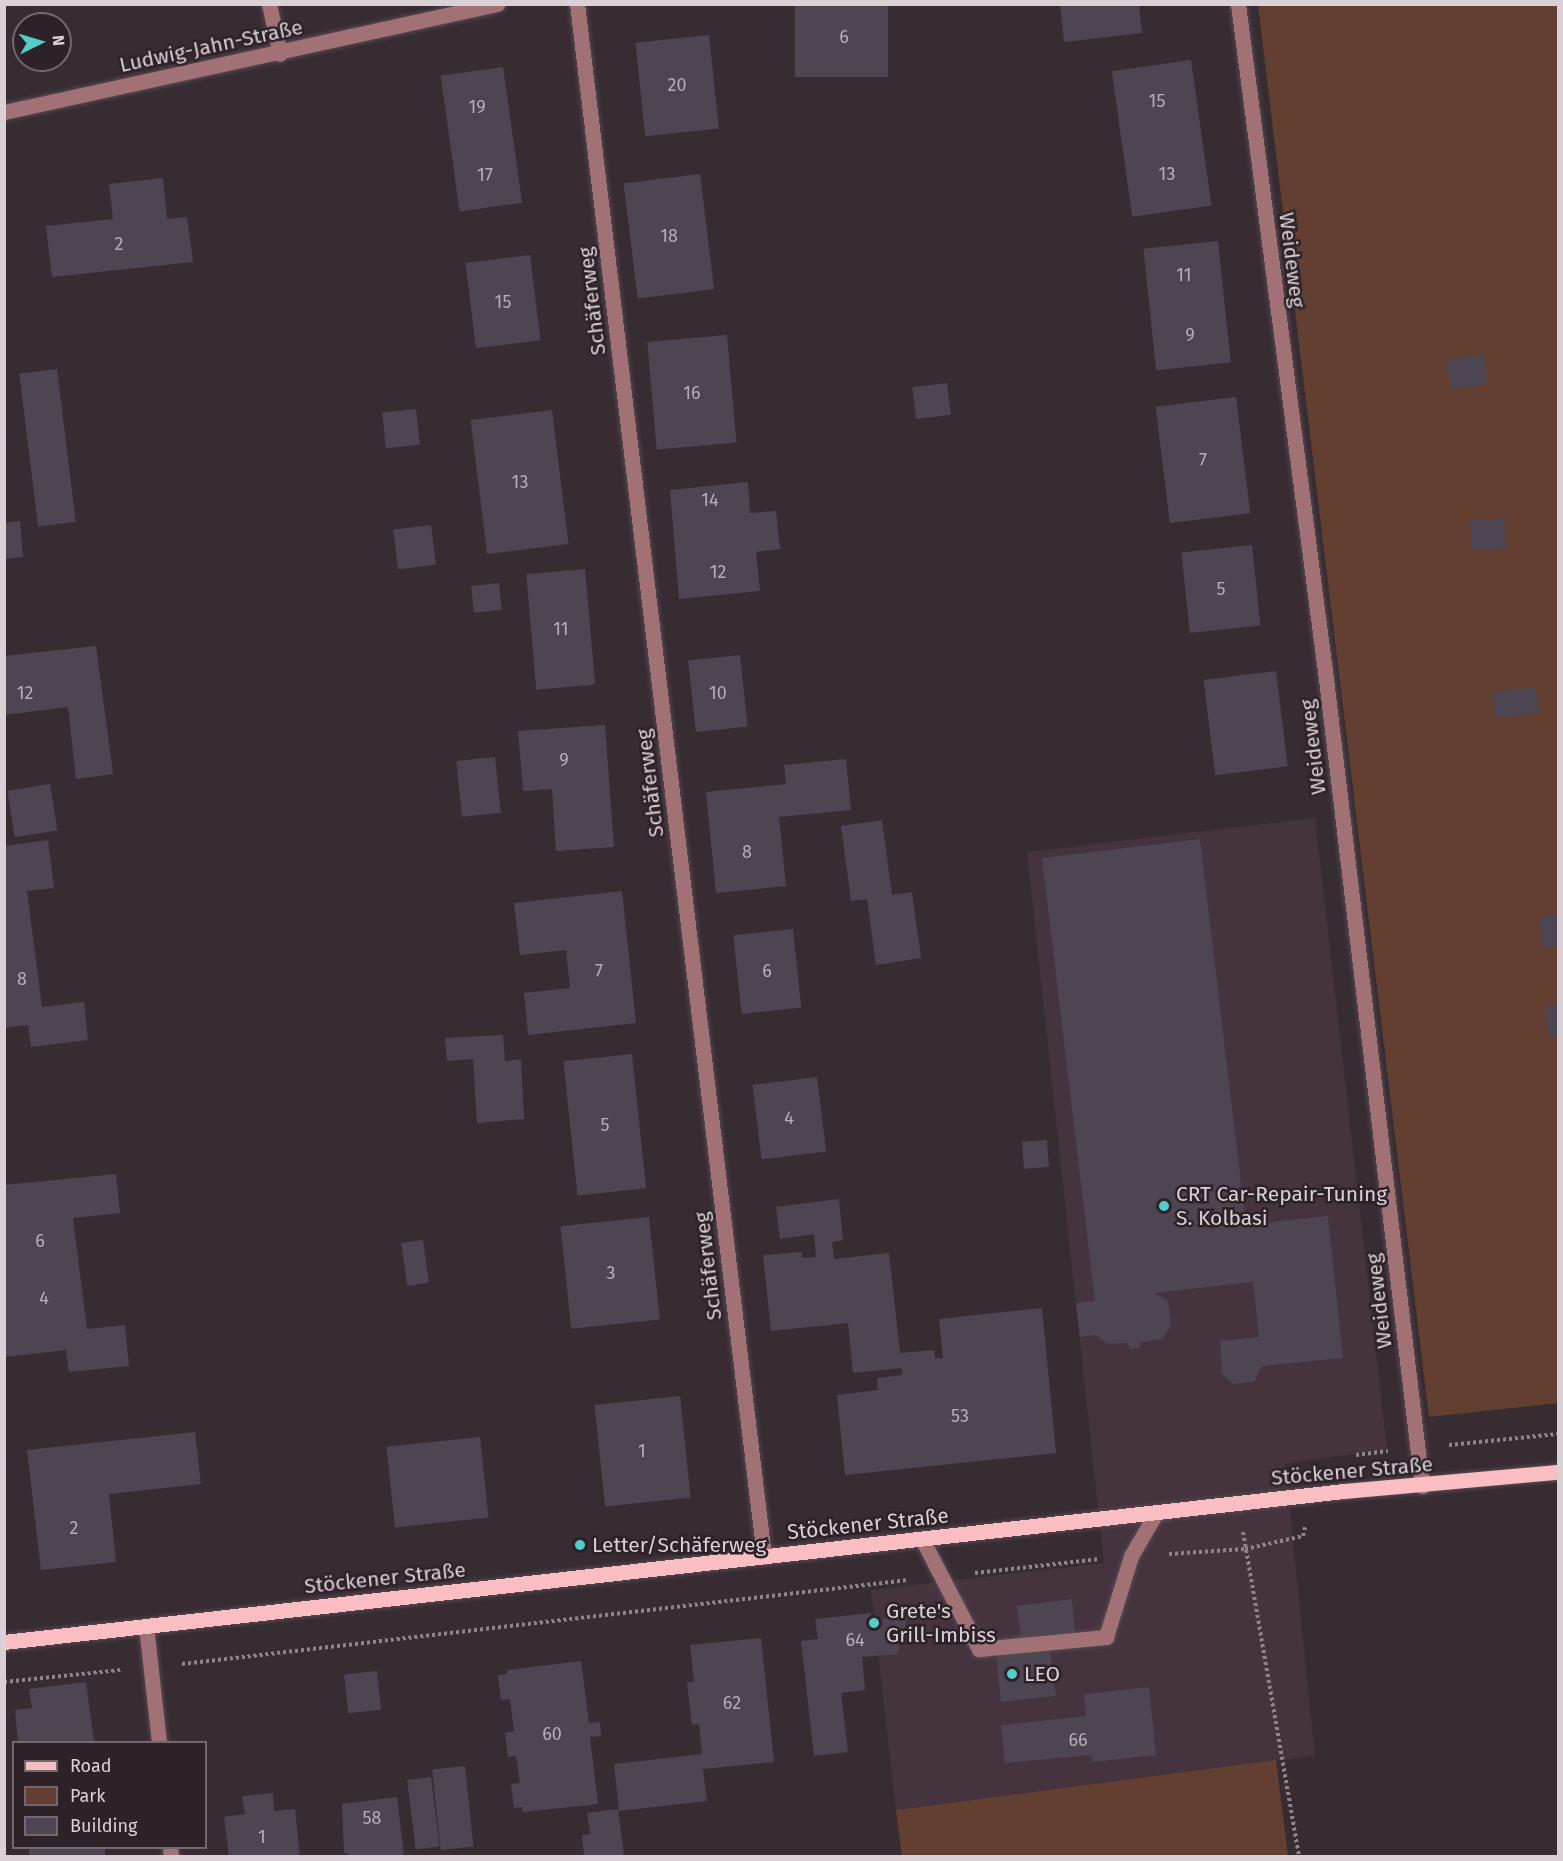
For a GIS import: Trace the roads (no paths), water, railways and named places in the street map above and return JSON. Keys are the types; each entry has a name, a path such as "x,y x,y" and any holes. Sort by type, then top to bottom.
{"main road":[{"name":"Stöckener Straße","path":"4,1642 1312,1494 1422,1486 1558,1472"}],"street":[{"path":"270,4 280,54"},
{"name":"Ludwig-Jahn-Straße","path":"4,112 280,54 497,4"},
{"name":"Schäferweg","path":"577,4 764,1557"},
{"name":"Weideweg","path":"1238,4 1327,691 1422,1486"},
{"path":"922,1539 939,1576 979,1649 1106,1637 1131,1556 1156,1513"},
{"path":"146,1626 159,1741"}],"place":[{"name":"CRT Car-Repair-Tuning S. Kolbasi","path":"1164,1206"},
{"name":"Letter/Schäferweg","path":"580,1545"},
{"name":"Grete's Grill-Imbiss","path":"874,1623"},
{"name":"LEO","path":"1012,1674"}]}
